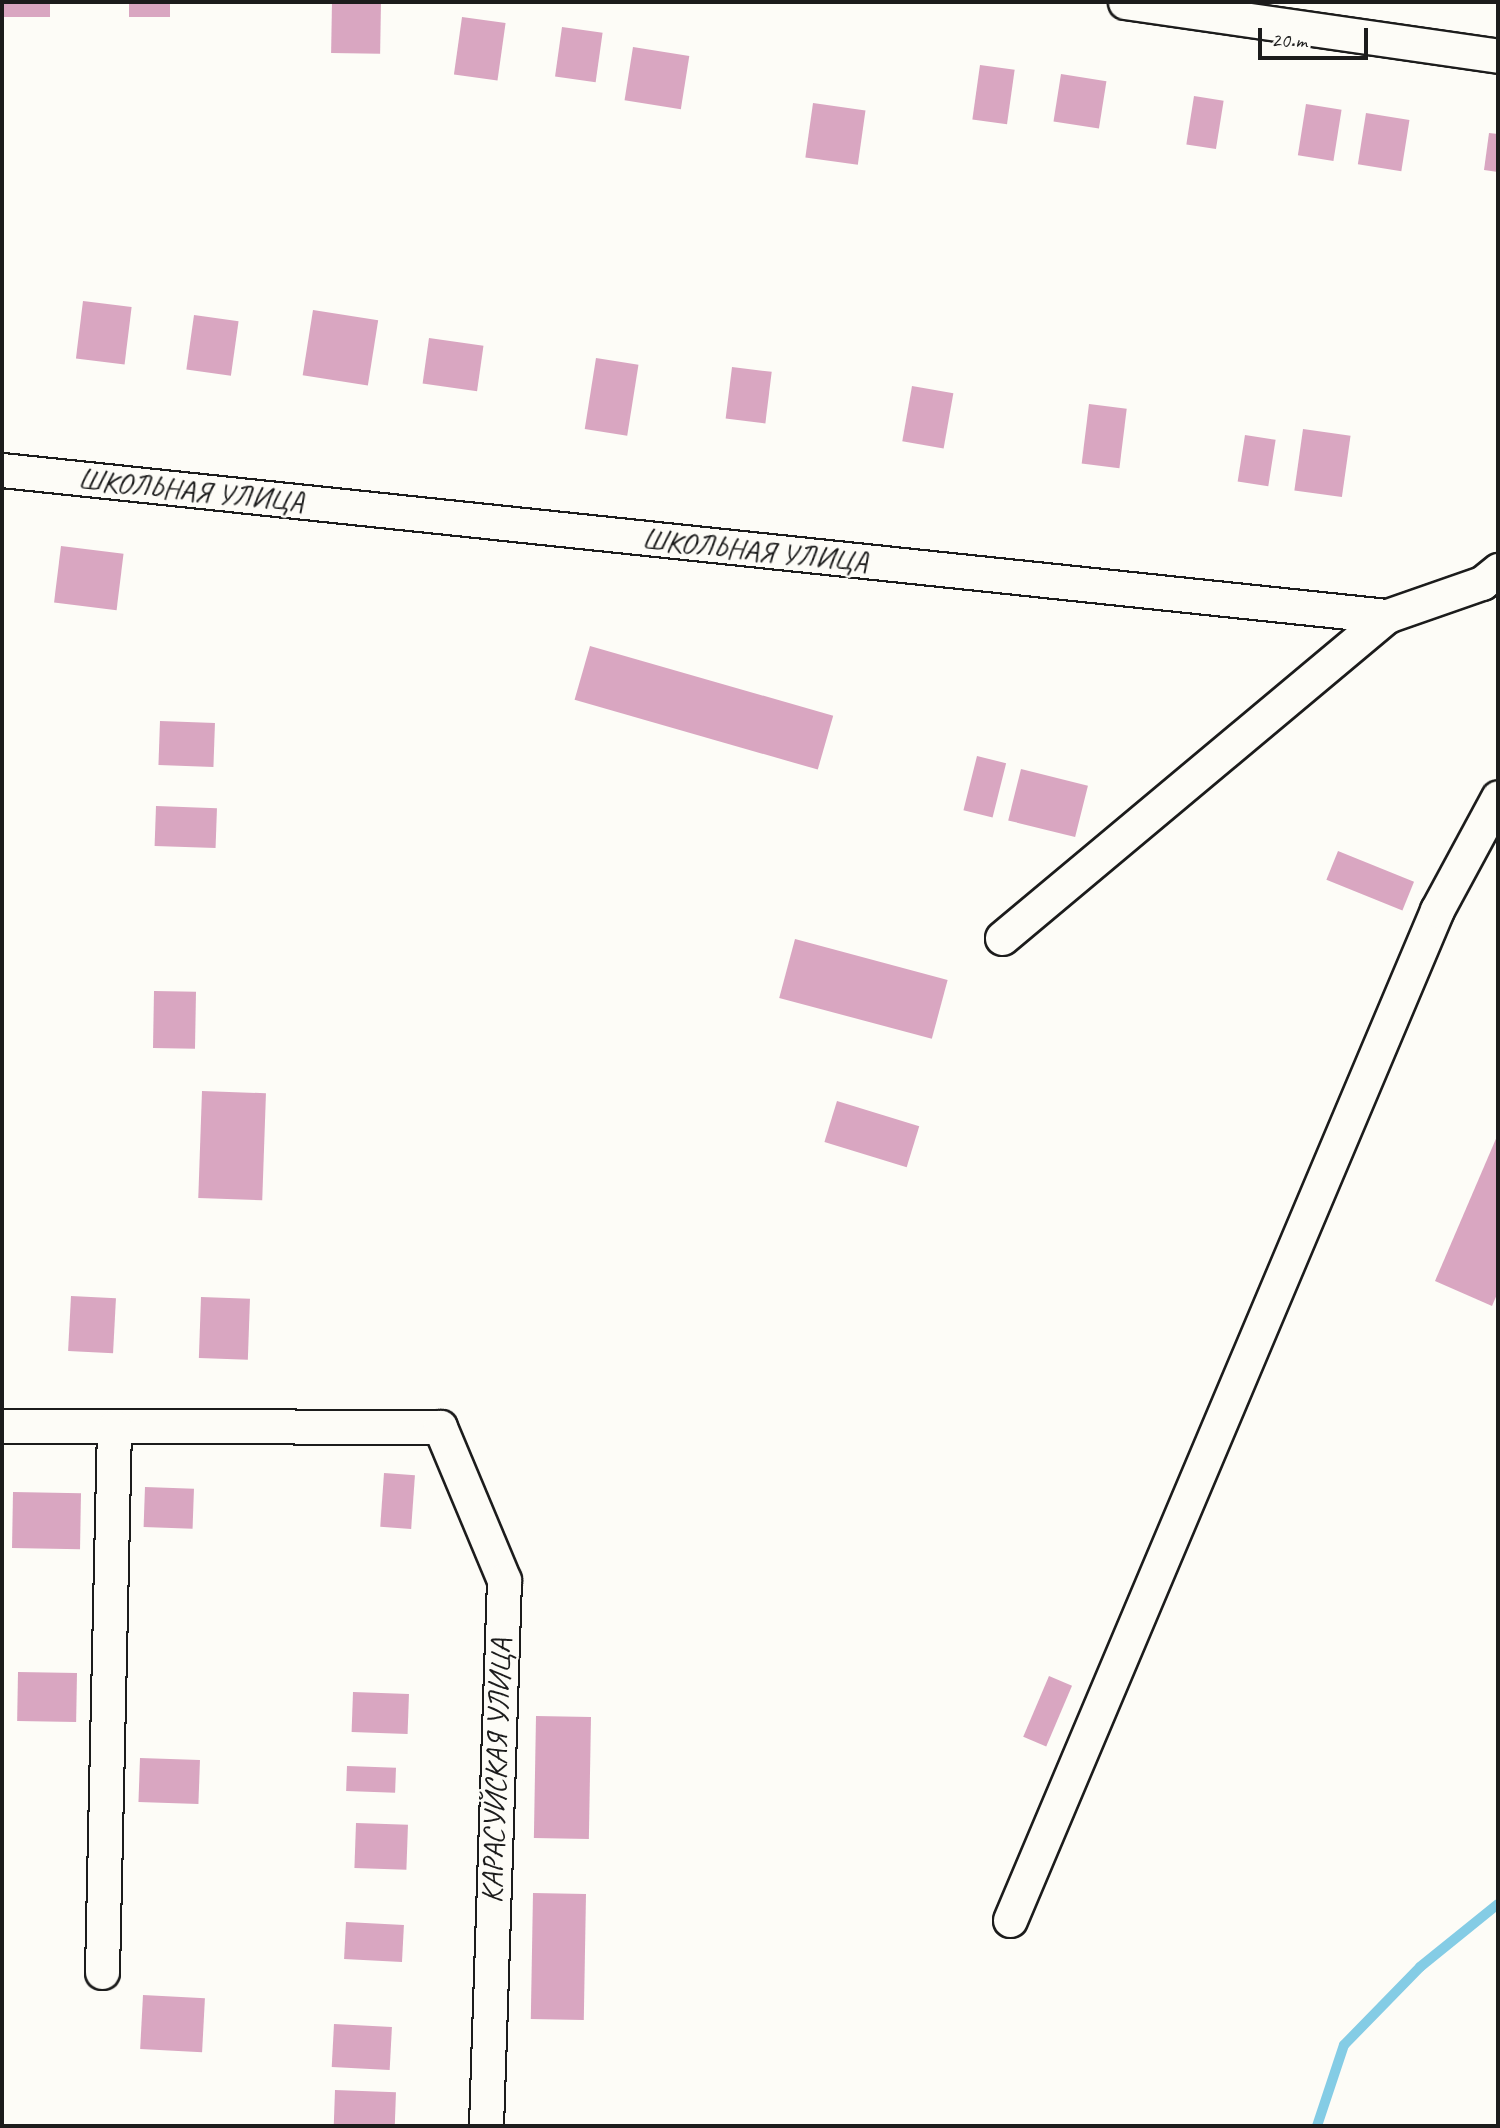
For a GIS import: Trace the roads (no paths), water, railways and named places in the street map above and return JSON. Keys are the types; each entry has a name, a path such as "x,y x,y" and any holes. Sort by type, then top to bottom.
{"street":[{"path":"1125,2 1498,55"},
{"name":"ШКОЛЬНАЯ УЛИЦА","path":"2,470 1387,616 1482,583 1498,570"},
{"path":"1002,938 1387,616"},
{"path":"1010,1920 1437,911 1498,797"},
{"path":"2,1426 114,1427 102,1972"},
{"name":"КАРАСУЙСКАЯ УЛИЦА","path":"114,1427 440,1427 504,1580 486,2126"}],"waterway":[{"path":"1317,2126 1344,2045 1420,1967 1498,1904"}]}
